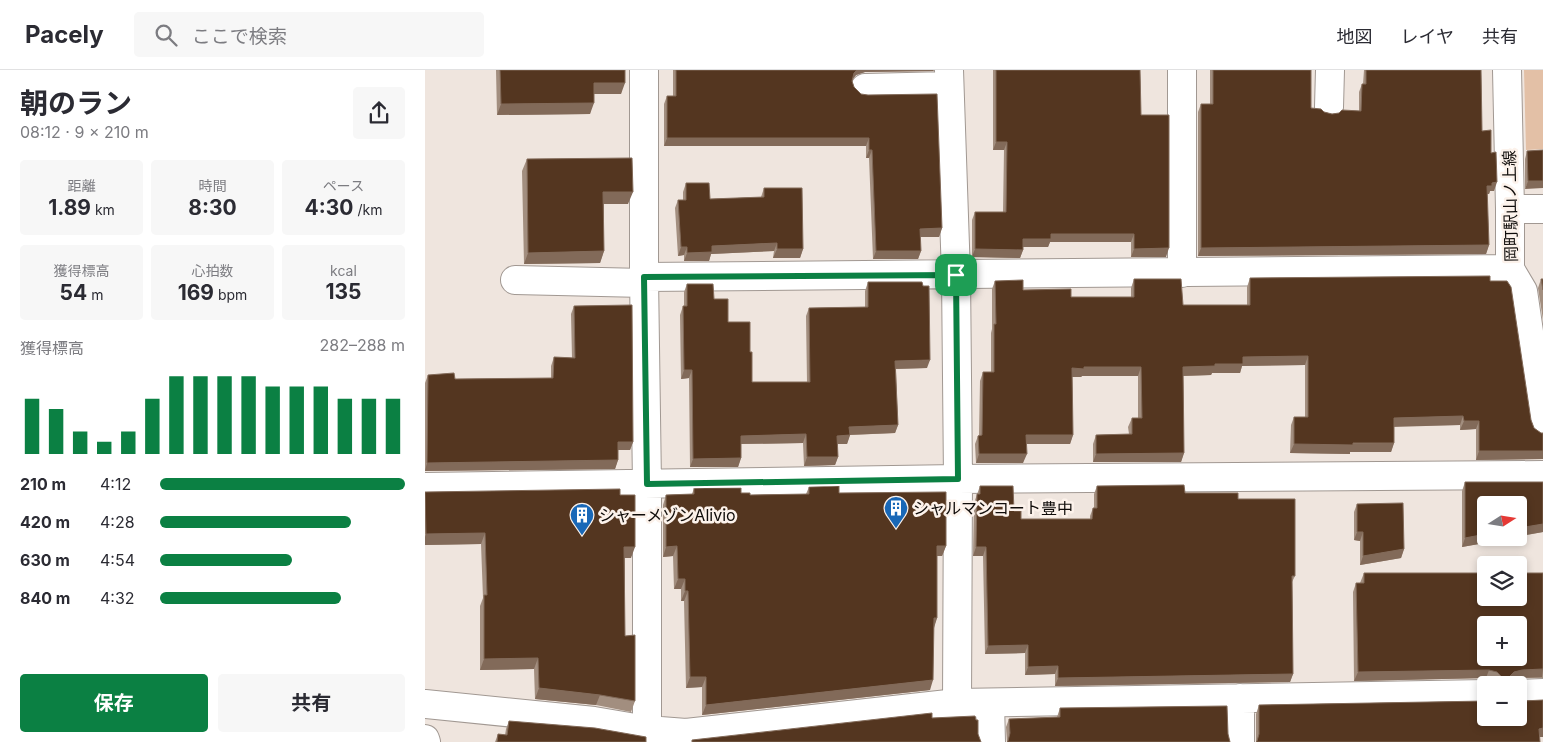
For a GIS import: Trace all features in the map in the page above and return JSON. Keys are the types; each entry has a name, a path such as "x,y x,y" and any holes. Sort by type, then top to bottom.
{"street":[{"path":"644,70 647,730"},
{"path":"1182,70 1182,273"},
{"path":"1329,107 1330,70"},
{"name":"岡町駅山ノ上線","path":"1507,70 1510,269 1523,291 1539,362 1543,426"},
{"path":"865,88 949,78 956,275 958,479 957,703"},
{"path":"1510,209 1543,209"},
{"path":"515,280 1510,269"},
{"path":"425,487 958,479 1543,475"},
{"path":"1527,694 1543,693"},
{"path":"425,704 594,721 685,737 783,732 957,703 1477,694"},
{"path":"1240,698 1240,742"},
{"path":"990,702 991,742"}],"shaded area":[{"path":"1524,70 1543,70 1543,149 1526,150"}],"building":[{"path":"500,70 625,70 625,83 594,83 594,103 501,104"},
{"path":"676,70 857,70 852,81 854,87 861,94 937,94 942,228 920,229 921,251 876,251 872,150 869,150 869,138 667,138 667,96 676,96"},
{"path":"996,70 1140,70 1141,115 1169,115 1169,248 1134,249 1134,234 1051,234 1051,239 1023,239 1023,250 975,249 975,212 1006,212 1007,142 996,142"},
{"path":"1213,70 1311,70 1311,108 1321,109 1332,114 1339,113 1342,110 1361,111 1362,84 1366,84 1366,70 1481,70 1482,131 1491,130 1491,153 1496,152 1497,182 1492,183 1492,186 1487,186 1489,245 1201,248 1201,104 1213,104"},
{"path":"1543,150 1543,181 1528,181 1527,151"},
{"path":"632,158 633,192 603,192 604,251 528,253 527,159"},
{"path":"686,183 709,183 710,199 764,197 764,188 802,188 803,249 777,249 777,243 712,246 712,252 687,253 687,247 681,247 678,200 686,200"},
{"path":"1490,276 1490,281 1507,281 1511,287 1531,420 1534,428 1543,433 1543,451 1479,451 1479,421 1464,421 1463,416 1394,418 1394,443 1353,443 1353,445 1294,444 1294,417 1308,417 1308,356 1243,357 1243,364 1183,367 1184,453 1096,454 1096,435 1132,434 1132,418 1142,418 1141,367 1084,367 1084,369 1072,368 1073,435 1026,435 1027,454 979,454 978,436 982,435 983,372 994,372 995,281 1023,280 1023,290 1071,289 1071,297 1134,297 1134,279 1181,279 1183,305 1250,305 1250,278"},
{"path":"868,282 922,282 923,286 929,286 930,360 895,361 898,425 849,427 850,435 837,436 838,457 807,457 806,434 741,436 741,458 693,459 692,370 684,370 683,306 687,306 687,284 713,284 714,299 728,299 728,322 750,322 752,382 810,382 809,308 868,307"},
{"path":"632,305 633,442 618,442 618,460 427,463 428,375 454,373 455,379 553,378 554,357 575,358 574,306"},
{"path":"1465,482 1543,482 1543,524 1527,527 1527,496 1477,496 1477,536 1465,538"},
{"path":"1184,485 1185,493 1238,493 1238,499 1295,499 1295,576 1292,576 1293,674 1058,678 1058,666 1028,667 1028,645 988,646 986,547 976,547 977,494 980,494 980,486 1013,486 1014,511 1021,511 1021,519 1092,519 1093,508 1097,508 1097,486"},
{"path":"839,486 839,493 946,492 946,546 937,546 937,618 934,618 933,680 706,705 706,677 690,677 688,591 685,591 685,579 678,579 677,546 666,547 666,495 694,494 694,488 741,488 741,493 750,493 750,495 809,494 809,487"},
{"path":"620,489 620,495 635,495 635,547 624,547 625,636 635,635 635,701 539,688 538,658 484,659 484,595 487,595 485,533 426,534 425,492"},
{"path":"1403,503 1404,549 1363,556 1363,532 1357,532 1357,504"},
{"path":"1364,573 1477,573 1477,606 1527,606 1527,573 1543,573 1543,669 1522,670 1514,672 1510,676 1501,676 1497,672 1489,670 1358,672 1356,583 1364,583"},
{"path":"1543,700 1543,728 1539,729 1540,742 1256,742 1259,734 1259,705 1477,701 1477,726 1527,726 1527,701"},
{"path":"1227,706 1230,742 1007,742 1010,733 1009,719 1060,717 1060,708"},
{"path":"932,713 932,718 975,716 976,720 978,720 978,734 981,742 692,742 692,740"},
{"path":"509,721 595,728 646,737 646,742 497,742 498,734 507,735"}],"place":[{"name":"シャルマンコート豊中","path":"896,529"},
{"name":"シャーメゾンAlivio","path":"582,536"}],"route":[{"path":"956,275 958,479 647,484 644,277 956,275"}]}
